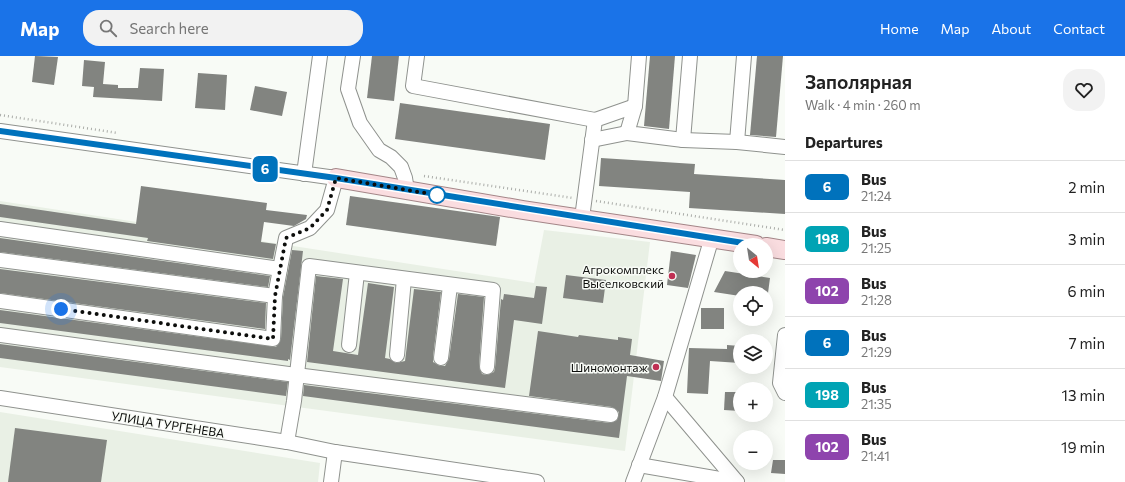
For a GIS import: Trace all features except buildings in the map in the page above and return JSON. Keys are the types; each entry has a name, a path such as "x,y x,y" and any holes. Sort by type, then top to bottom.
{"main road":[{"path":"336,178 733,241"},
{"path":"773,248 785,250"}],"street":[{"path":"304,174 320,56"},
{"path":"353,56 348,89 360,123 379,150 391,157 401,167 407,190"},
{"path":"417,56 413,86 595,120 635,106"},
{"path":"627,133 635,106 640,56"},
{"path":"683,140 690,56"},
{"path":"737,142 744,56"},
{"path":"582,218 595,120"},
{"path":"0,131 336,178 327,210 310,228 286,238 275,296 273,339 0,301"},
{"path":"592,140 627,133 683,140 737,142 785,147"},
{"path":"0,229 280,269"},
{"path":"633,482 665,397 712,237"},
{"path":"0,260 275,296"},
{"path":"287,442 294,401 309,266 450,286 493,290 487,367"},
{"path":"349,344 357,273"},
{"path":"397,355 404,279"},
{"path":"441,358 450,286"},
{"path":"0,335 296,375 611,414"},
{"path":"785,336 780,383 785,393"},
{"path":"665,397 737,482"},
{"name":"УЛИЦА ТУРГЕНЕВА","path":"0,398 287,442 335,452 537,482"},
{"path":"331,482 335,452"},
{"path":"639,466 737,482"}],"shaded area":[{"path":"0,201 534,283 544,230 650,242 625,451 0,367"},
{"path":"0,412 320,463 318,482 0,482"}],"bus line":[{"name":"6","path":"0,131 336,178 523,210 733,241"}],"place":[{"name":"Агрокомплекс Выселковский","path":"672,276"},
{"name":"Шиномонтаж","path":"656,367"}],"route":[{"path":"61,309 273,339 275,296 286,238 310,228 327,210 336,178 437,195"}]}
